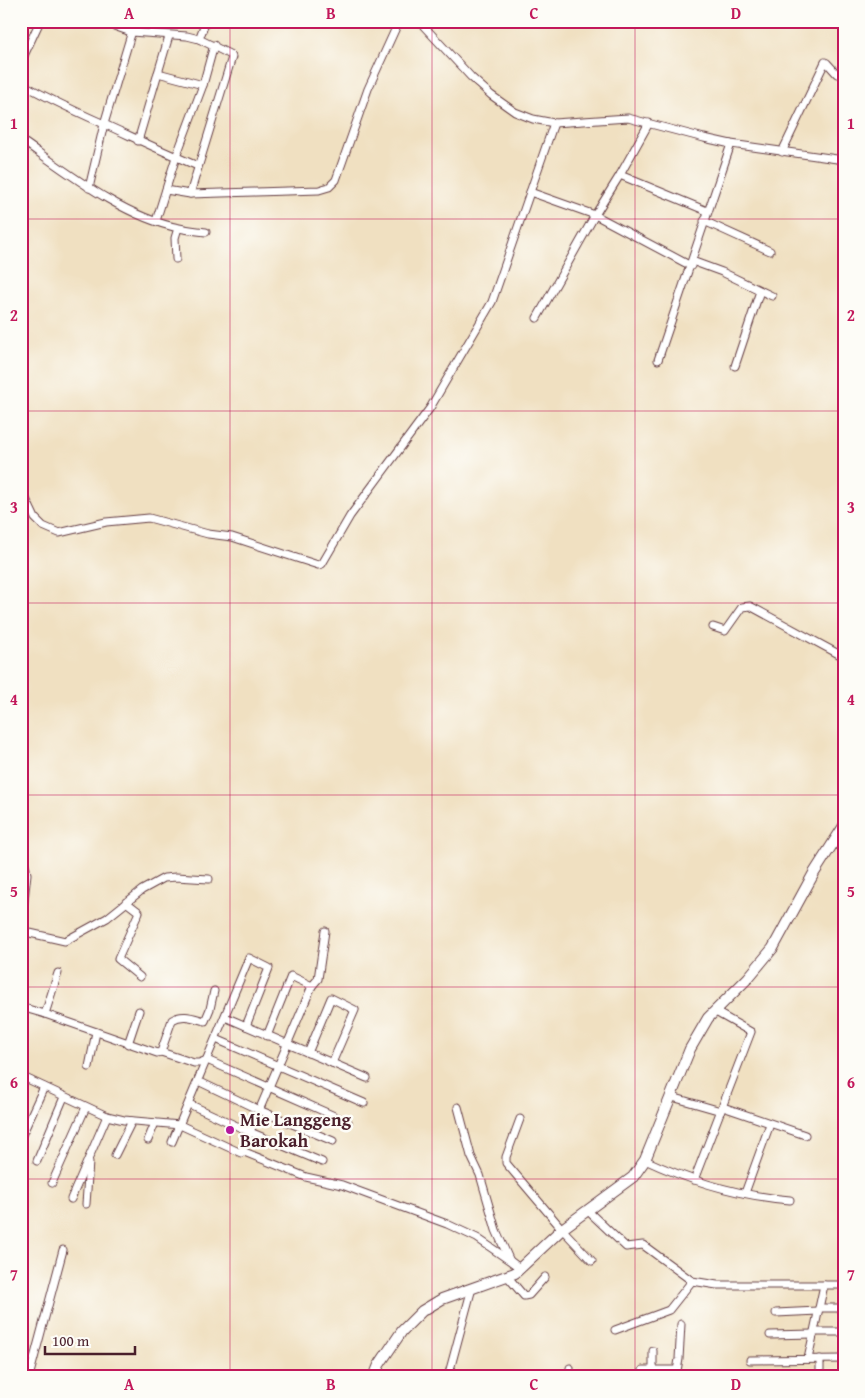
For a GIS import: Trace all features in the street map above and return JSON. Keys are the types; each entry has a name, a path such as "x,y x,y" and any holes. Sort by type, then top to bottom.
{"main road":[{"path":"374,1377 392,1344 422,1311 442,1299 508,1277 520,1269 562,1229 633,1176 645,1160 690,1049 703,1025 714,1011 748,978 773,948 814,873 844,826"}],"street":[{"path":"21,62 40,21"},
{"path":"100,21 131,32 187,36 199,39 231,55 232,57 190,194"},
{"path":"89,188 104,124 135,21"},
{"path":"199,39 206,21"},
{"path":"166,190 190,194 285,192 319,190 329,187 336,180 368,90 399,21"},
{"path":"419,21 471,77 499,102 515,112 533,119 554,123 628,118 731,144 844,160"},
{"path":"138,141 169,36"},
{"path":"156,221 176,157 203,85 214,45"},
{"path":"782,152 825,62 836,74"},
{"path":"158,73 203,85"},
{"path":"21,83 35,92 138,141 198,166"},
{"path":"21,496 26,499 35,518 43,526 59,533 106,522 149,518 159,519 208,534 232,536 318,565 322,564 350,516 430,408 492,302 554,123"},
{"path":"537,318 649,123"},
{"path":"21,140 89,188 132,211 178,228 206,232"},
{"path":"658,360 731,144"},
{"path":"620,175 707,211"},
{"path":"530,192 595,215 692,263 722,272 772,296"},
{"path":"704,221 770,251"},
{"path":"176,259 175,238 178,228"},
{"path":"735,366 760,291"},
{"path":"713,627 725,631 742,607 750,606 844,657"},
{"path":"21,846 27,874 21,926"},
{"path":"21,931 65,941 107,918 142,890 164,878 209,879"},
{"path":"126,902 140,912 118,958 140,977"},
{"path":"242,1151 312,986 318,979 325,931"},
{"path":"172,1142 249,958 269,968 246,1026"},
{"path":"44,1014 58,973"},
{"path":"267,1036 291,976 312,986"},
{"path":"161,1052 174,1018 180,1015 205,1021 214,991"},
{"path":"308,1053 331,998 355,1010 332,1063"},
{"path":"21,1007 153,1053 161,1052 199,1064 207,1060"},
{"path":"128,1044 139,1011"},
{"path":"694,1180 751,1032 714,1011"},
{"path":"225,1017 367,1078"},
{"path":"89,1067 96,1032"},
{"path":"216,1039 364,1103"},
{"path":"207,1060 348,1122"},
{"path":"21,1076 107,1116 132,1121 180,1126 241,1153 242,1151 306,1177 342,1185 447,1224 477,1238 520,1269"},
{"path":"198,1081 333,1141"},
{"path":"21,1137 44,1087"},
{"path":"37,1161 64,1097"},
{"path":"672,1097 722,1109 805,1135"},
{"path":"189,1104 322,1162"},
{"path":"458,1106 471,1156 480,1175 496,1230 509,1260"},
{"path":"52,1183 86,1107"},
{"path":"70,1199 107,1116"},
{"path":"520,1119 506,1157 506,1163 592,1261"},
{"path":"115,1155 132,1121"},
{"path":"148,1140 155,1123"},
{"path":"745,1193 770,1124"},
{"path":"86,1204 89,1157"},
{"path":"645,1160 694,1180 763,1198 790,1200"},
{"path":"587,1210 626,1247 643,1245 692,1281 707,1285 844,1285"},
{"path":"29,1377 63,1250"},
{"path":"508,1277 524,1296 529,1295 545,1277"},
{"path":"616,1330 668,1310 692,1281"},
{"path":"808,1359 824,1285"},
{"path":"448,1377 472,1288"},
{"path":"776,1313 844,1308"},
{"path":"643,1370 676,1373 679,1360 681,1324"},
{"path":"770,1335 844,1332"},
{"path":"653,1351 653,1370"},
{"path":"820,1359 820,1377"},
{"path":"750,1360 844,1359"},
{"path":"569,1377 570,1368"}],"place":[{"name":"Mie Langgeng Barokah","path":"230,1130"}]}
